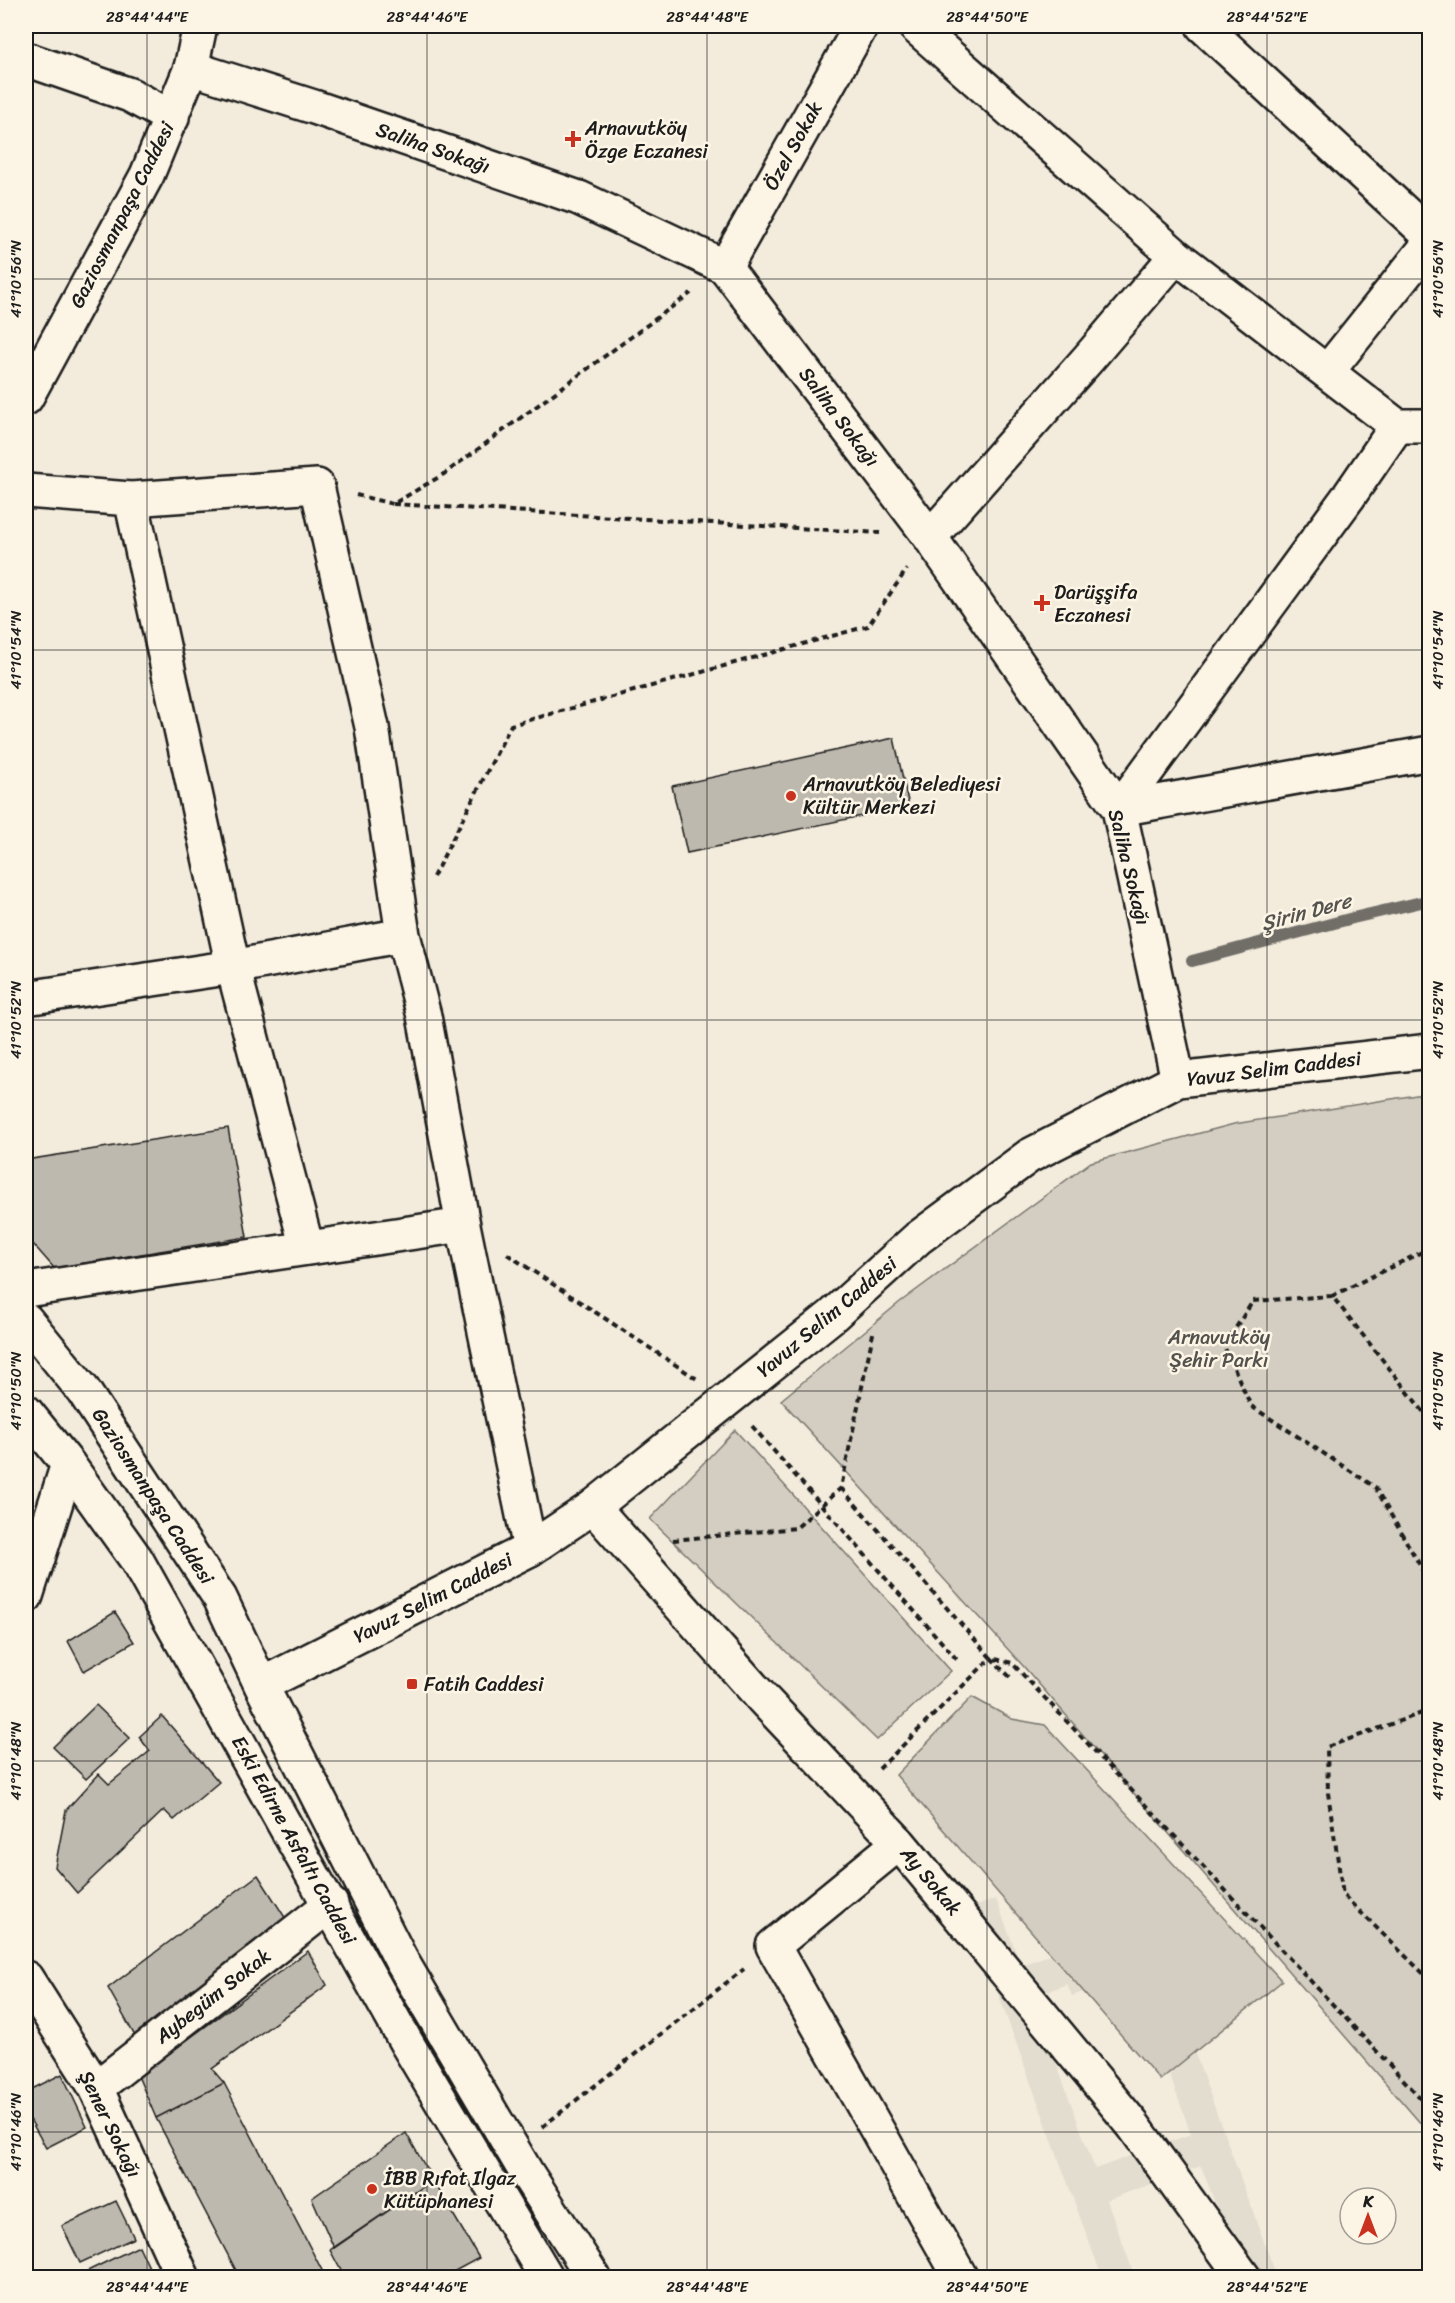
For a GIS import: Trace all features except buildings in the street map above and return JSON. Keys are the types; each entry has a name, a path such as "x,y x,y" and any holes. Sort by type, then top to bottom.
{"street":[{"name":"Gaziosmanpaşa Caddesi","path":"26,398 147,175 191,68 200,26"},
{"name":"Özel Sokak","path":"725,267 861,26"},
{"path":"915,26 1176,256 1397,426 1430,426"},
{"path":"1203,26 1430,236"},
{"path":"26,59 130,95 171,118"},
{"name":"Saliha Sokağı","path":"191,68 314,107 579,198 725,267 930,537 1119,809 1178,1080"},
{"path":"1327,372 1430,243"},
{"path":"930,537 1176,256"},
{"path":"1119,809 1349,496 1397,426"},
{"path":"26,491 131,499 317,486 372,727 403,935 423,1016 463,1225 530,1549"},
{"path":"131,499 233,968 307,1248"},
{"path":"1119,809 1430,753"},
{"path":"26,998 233,968 403,935"},
{"name":"Yavuz Selim Caddesi","path":"261,1685 530,1549 593,1507 832,1316 918,1238 1029,1156 1178,1080 1430,1051"},
{"path":"26,1290 463,1225"},
{"name":"Gaziosmanpaşa Caddesi","path":"26,1320 83,1390 220,1598 261,1685"},
{"name":"Eski Edirne Asfaltı Caddesi","path":"26,1412 68,1464 136,1559 331,1904 406,2042 547,2277"},
{"path":"26,1596 68,1464"},
{"name":"Ay Sokak","path":"593,1507 763,1699 899,1843 1133,2125 1244,2277"},
{"name":"Eski Edirne Asfaltı Caddesi","path":"261,1685 401,1960 514,2150 594,2277"},
{"path":"899,1843 773,1946 961,2277"},
{"name":"Aybegüm Sokak","path":"96,2088 331,1904"},
{"name":"Şener Sokağı","path":"26,1978 96,2088 183,2277"}],"path":[{"path":"393,504 444,474 725,267"},
{"path":"317,486 393,504 930,537"},
{"path":"430,882 511,725 868,626 930,537"},
{"path":"463,1225 729,1400 959,1662"},
{"path":"1430,1248 1332,1296 1253,1301 1224,1346 1251,1406 1375,1487 1430,1583"},
{"path":"1332,1296 1430,1420"},
{"path":"627,1545 796,1528 822,1505 841,1488 875,1325"},
{"path":"841,1488 1013,1680"},
{"path":"854,1794 991,1658"},
{"path":"991,1658 1012,1663 1430,2108"},
{"path":"1430,1708 1422,1713 1327,1747 1328,1793 1343,1895 1430,1980"},
{"path":"1422,1713 1430,1744"},
{"path":"514,2150 773,1946"}],"shaded area":[{"path":"1122,1855 1277,2277 1243,2277 1201,2166 1107,2200 1135,2277 1102,2277 967,1909 996,1899 1021,1965 1055,1953","holes":["1128,1960 1191,2134 1095,2169 1032,1997 1067,1984 1072,1996 1101,1986"]}],"green space":[{"name":"Arnavutköy Şehir Parkı","path":"1430,1093 1429,2133 1025,1668 781,1400 900,1302 1091,1162 1234,1124"},
{"path":"735,1430 951,1671 877,1740 650,1519"},
{"path":"972,1697 1012,1719 1045,1725 1282,1981 1160,2080 896,1775"}],"waterway":[{"name":"Şirin Dere","path":"1192,961 1430,900"}],"place":[{"name":"Arnavutköy Özge Eczanesi","path":"573,139"},
{"name":"Darüşşifa Eczanesi","path":"1042,603"},
{"name":"Arnavutköy Belediyesi Kültür Merkezi","path":"791,796"},
{"name":"Fatih Caddesi","path":"412,1684"},
{"name":"İBB Rıfat Ilgaz Kütüphanesi","path":"372,2189"}]}
